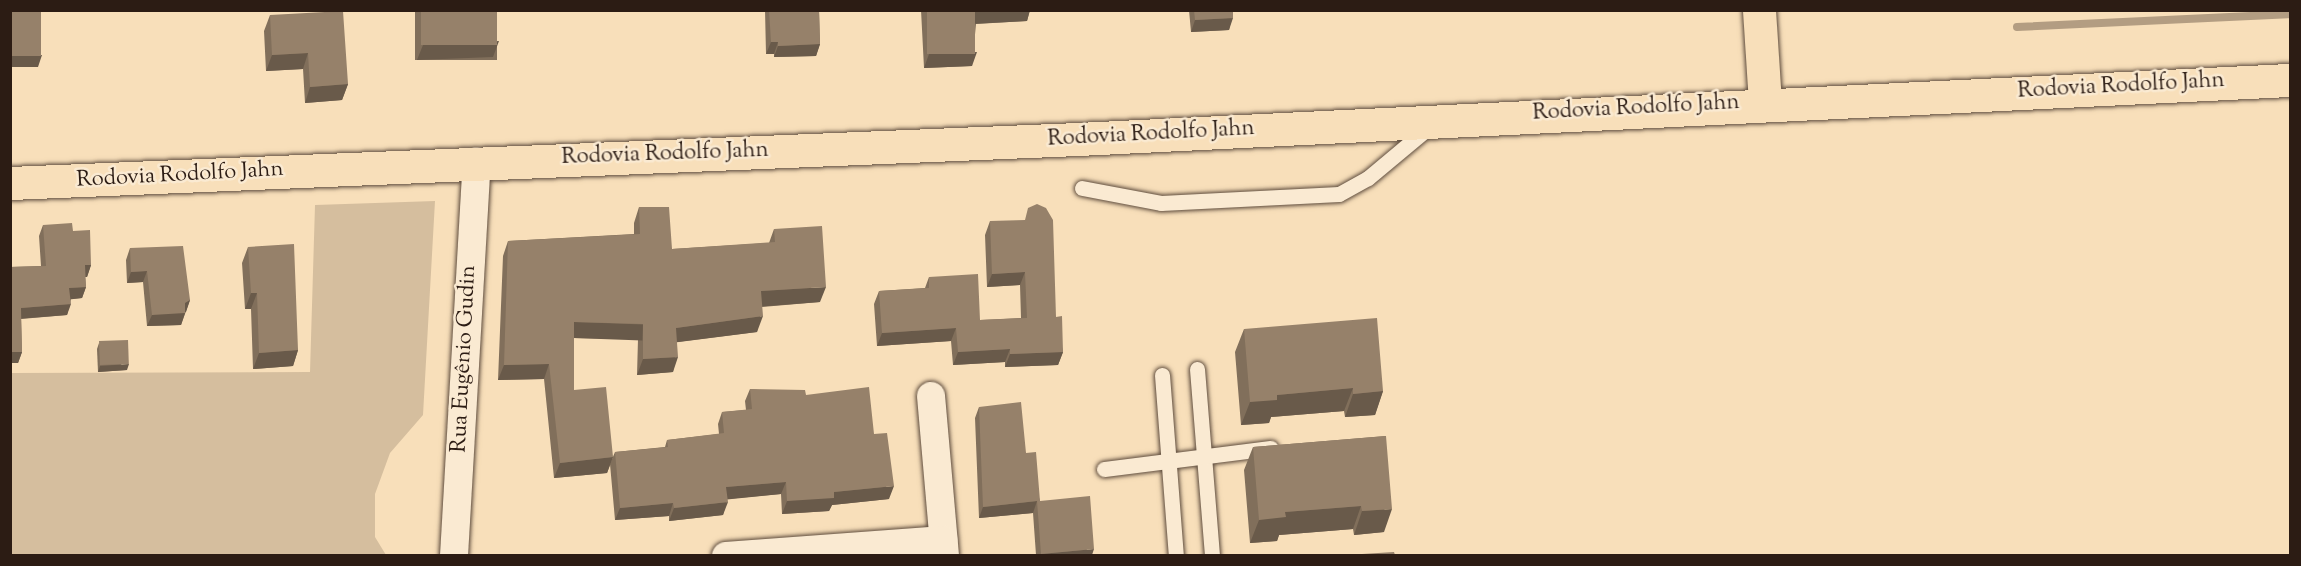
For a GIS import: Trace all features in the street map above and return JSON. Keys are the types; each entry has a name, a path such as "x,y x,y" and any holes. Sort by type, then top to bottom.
{"main road":[{"path":"1759,10 1765,104"},
{"name":"Rodovia Rodolfo Jahn","path":"10,183 1078,139 1439,119 2290,80"}],"street":[{"name":"Rua Eugênio Gudin","path":"454,555 477,162"},
{"path":"726,555 944,548 931,396"}],"lane":[{"path":"1082,188 1161,203 1339,194 1368,178 1439,119"},
{"path":"1197,369 1212,555"},
{"path":"1162,375 1176,555"},
{"path":"1104,469 1287,446"}],"shaded area":[{"path":"435,201 423,415 390,453 375,494 375,537 386,555 11,555 11,373 310,372 315,205"}],"building":[{"path":"10,10 41,10 41,56 10,56"},
{"path":"421,10 497,10 497,45 421,45"},
{"path":"769,10 819,10 820,44 778,46 778,42 771,42"},
{"path":"927,10 975,10 975,54 927,54"},
{"path":"1194,10 1233,10 1233,18 1195,20"},
{"path":"343,11 348,84 310,87 308,53 272,55 270,15"},
{"path":"1037,204 1046,208 1053,220 1056,317 1062,316 1063,352 1010,354 1010,349 958,352 956,328 882,333 879,291 929,288 929,277 978,274 980,320 1027,318 1025,272 992,274 990,221 1025,220 1028,208"},
{"path":"639,207 669,207 672,249 775,242 774,229 822,226 826,287 761,291 763,316 676,328 678,357 643,359 643,324 574,322 574,390 606,387 613,457 560,463 549,364 504,365 508,241 640,234"},
{"path":"72,223 73,231 90,230 91,265 85,265 86,287 69,288 71,304 21,308 22,352 10,352 10,267 46,266 43,225"},
{"path":"294,244 298,350 259,353 257,293 251,293 248,247"},
{"path":"183,246 190,300 185,303 185,313 152,315 147,271 131,272 130,248"},
{"path":"1377,318 1383,391 1353,394 1353,388 1277,395 1277,400 1250,402 1244,329"},
{"path":"128,340 129,364 100,365 99,341"},
{"path":"869,387 874,434 887,433 894,486 834,492 834,498 787,501 786,482 726,487 728,502 674,508 673,503 620,508 615,452 668,447 667,440 724,433 722,412 752,409 750,389 805,390 806,395"},
{"path":"1021,402 1026,453 1036,452 1040,501 1090,496 1094,549 1041,554 1037,501 983,507 979,407"},
{"path":"1386,436 1392,509 1362,511 1361,506 1285,512 1286,517 1259,520 1253,447"},
{"path":"1394,552 1395,555 1346,555"}],"waterway":[{"path":"2017,27 2290,14"}]}
